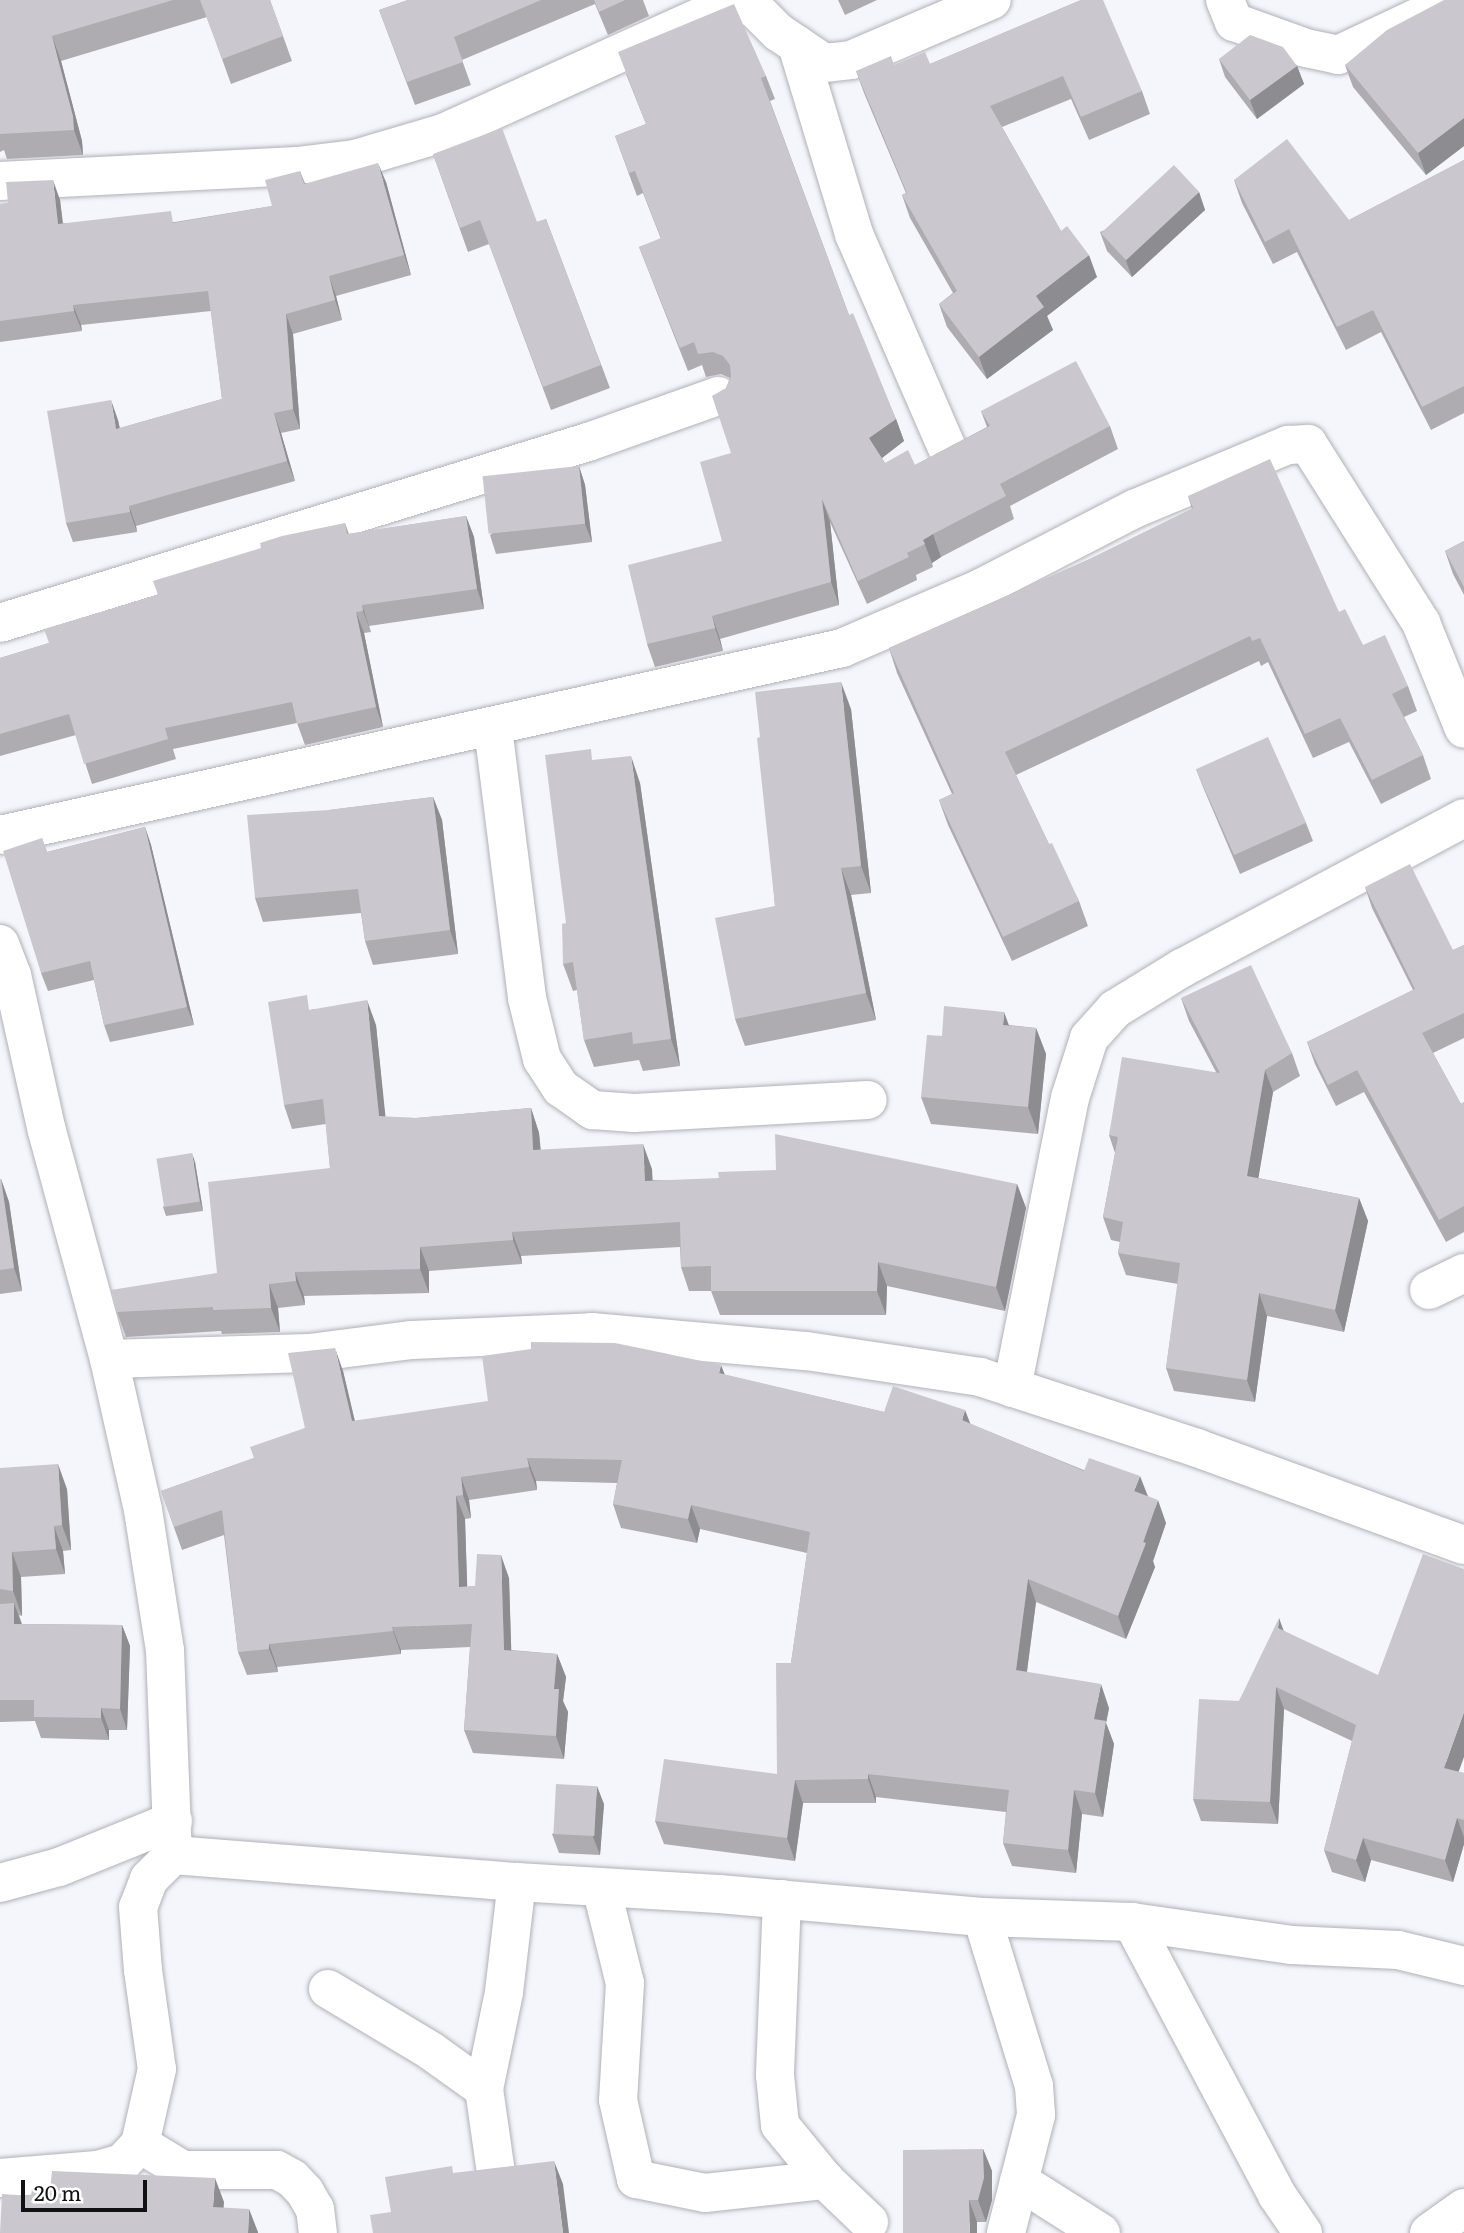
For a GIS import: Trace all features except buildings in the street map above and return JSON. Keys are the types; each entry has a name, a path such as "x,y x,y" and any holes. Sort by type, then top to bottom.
{"street":[{"path":"0,181 297,166 355,159 443,133 710,5 741,2 755,9 797,45 824,63 851,60 992,0"},
{"path":"1225,0 1234,22 1306,48 1338,55 1429,12 1447,0"},
{"path":"797,45 854,234 947,448"},
{"path":"0,623 588,442 718,396"},
{"path":"0,835 265,774 494,728 842,648 981,588 1134,509 1287,445 1308,444 1421,623 1464,729"},
{"path":"494,728 527,998 542,1059 561,1088 593,1110 634,1114 868,1100"},
{"path":"1012,1388 1070,1098 1089,1038 1115,1009 1182,968 1464,818"},
{"path":"0,944 12,975 47,1131 109,1359 143,1510 165,1650 173,1838 149,1879 138,1907 143,1970 157,2069 140,2144 122,2163 97,2170 0,2178"},
{"path":"1429,1290 1464,1273"},
{"path":"109,1359 309,1353 412,1340 592,1332 807,1351 980,1377 1197,1448 1464,1545"},
{"path":"0,1883 173,1838 517,1882 782,1899 982,1917 1132,1922 1292,1945 1398,1950 1464,1966"},
{"path":"496,2172 484,2089 504,1992 517,1882"},
{"path":"601,1887 625,1983 618,2100 636,2179 705,2193 825,2180"},
{"path":"782,1899 775,2075 780,2125 825,2180 869,2222"},
{"path":"982,1917 1034,2086 1036,2115 1006,2233"},
{"path":"1132,1922 1277,2194 1303,2233"},
{"path":"328,1989 431,2051 484,2089"},
{"path":"140,2144 183,2170 277,2170 293,2179 305,2192 314,2209 318,2233"},
{"path":"1019,2181 1101,2233"},
{"path":"1429,2233 1464,2208"}]}
